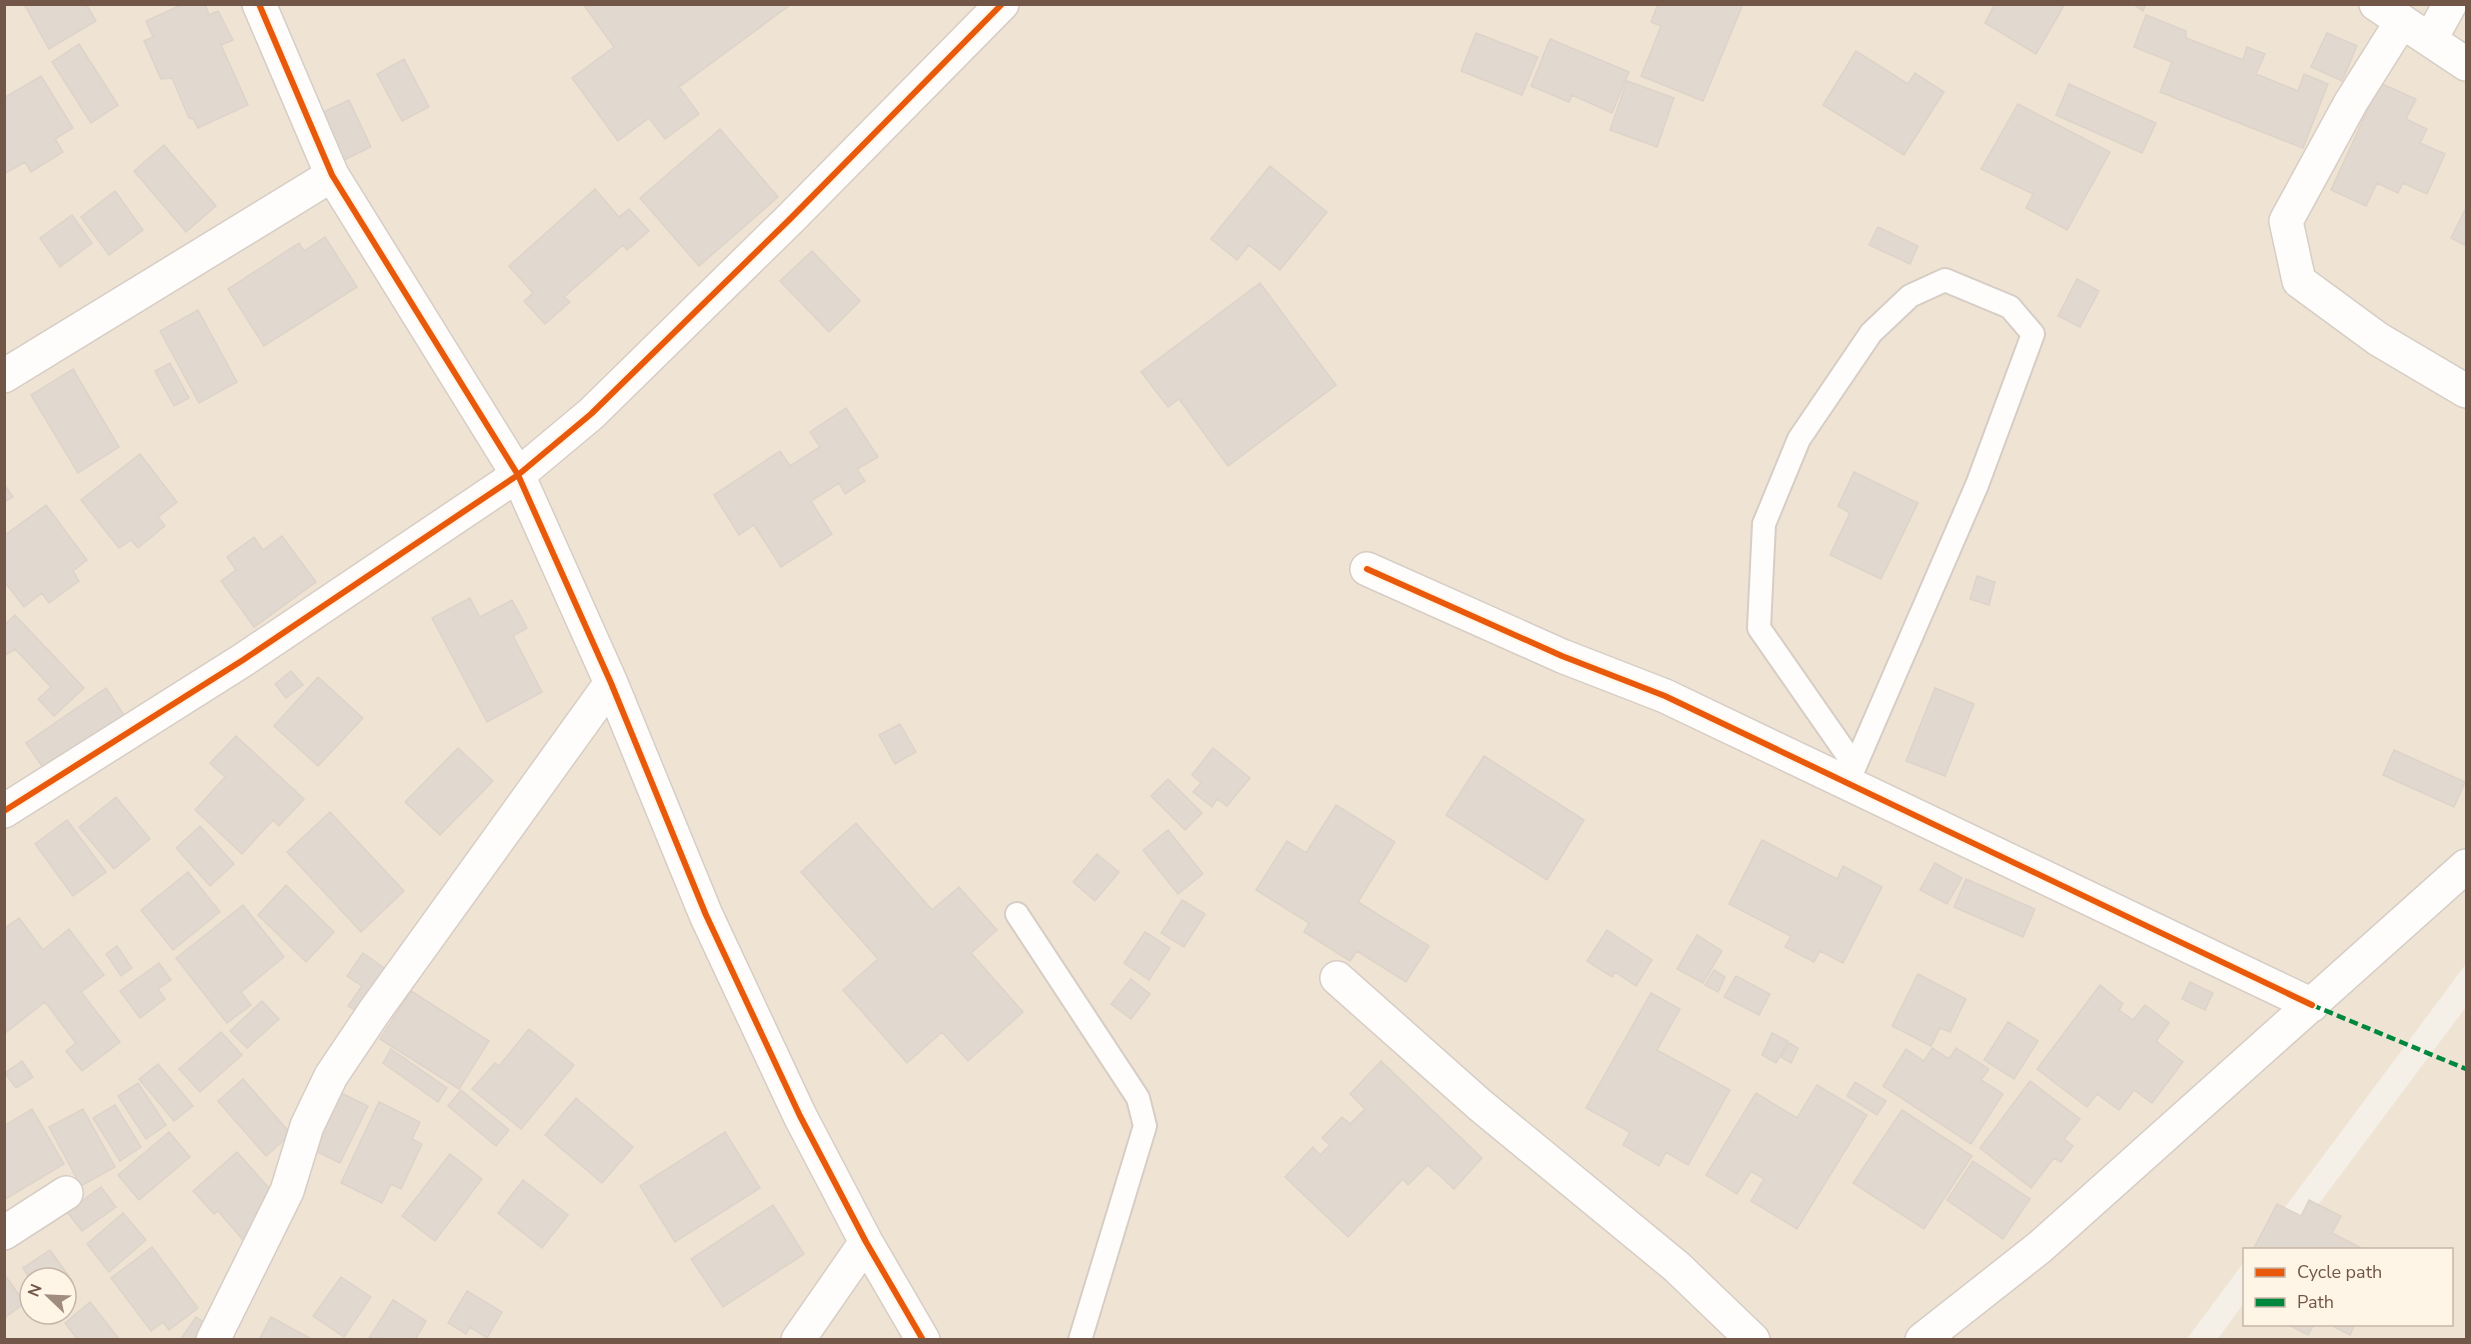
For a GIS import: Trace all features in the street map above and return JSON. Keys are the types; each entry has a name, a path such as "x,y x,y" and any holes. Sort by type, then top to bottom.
{"street":[{"path":"259,4 333,175 518,475 611,683 706,915 800,1116 866,1242 923,1340"},
{"path":"4,811 243,660 518,475 591,414 791,218 1002,4"},
{"path":"2430,40 2450,4"},
{"path":"2466,64 2389,13 2351,102 2286,221 2299,281 2378,339 2466,391"},
{"path":"4,376 333,175"},
{"path":"1367,569 1562,656 1665,696 1851,775 2312,1005"},
{"path":"213,1340 287,1191 307,1126 331,1076 381,1002 611,683"},
{"path":"1922,1340 2040,1247 2466,866"},
{"path":"1337,978 1480,1105 1677,1267 1753,1340"},
{"path":"4,1233 66,1194"},
{"path":"798,1340 866,1242"}],"lane":[{"path":"1945,280 2010,307 2033,334 1977,485 1851,775 1759,628 1764,524 1799,439 1870,333 1910,296 1945,280"},
{"path":"1017,914 1138,1098 1145,1126 1080,1340"}],"shaded area":[{"path":"5,5 2466,5 2466,964 2255,1248 2243,1248 2243,1263 2187,1339 5,1340"},
{"path":"2466,1007 2466,1339 2217,1340 2243,1304 2243,1326 2453,1326 2453,1248 2286,1248"}],"building":[{"path":"24,4 86,4 96,21 49,49"},
{"path":"183,4 205,4 209,15 218,11 233,40 221,45 248,105 198,128 193,119 189,118 172,78 161,79 144,41 153,37 146,21"},
{"path":"583,4 790,5 679,87 699,114 665,139 649,118 618,141 572,78 614,47"},
{"path":"1658,4 1743,4 1703,101 1641,76 1661,26 1651,22"},
{"path":"1995,4 2065,4 2036,54 1985,23"},
{"path":"2133,4 2146,4 2143,11"},
{"path":"2146,15 2186,31 2186,38 2243,60 2247,47 2265,54 2256,74 2298,91 2304,74 2328,84 2303,148 2160,92 2172,62 2134,47"},
{"path":"1476,33 1538,57 1522,95 1461,71"},
{"path":"2327,33 2357,46 2342,81 2311,67"},
{"path":"1550,39 1629,72 1612,113 1572,95 1569,102 1531,86"},
{"path":"79,44 118,105 91,123 52,62"},
{"path":"1856,51 1908,84 1915,73 1944,92 1904,155 1823,105"},
{"path":"404,59 429,107 402,121 377,74"},
{"path":"41,76 73,128 55,139 63,152 31,172 25,162 4,174 4,98"},
{"path":"1627,81 1674,98 1657,147 1610,130"},
{"path":"2380,83 2416,99 2406,119 2427,129 2420,143 2445,154 2427,194 2403,183 2398,193 2377,183 2366,206 2331,190"},
{"path":"2069,84 2156,123 2142,153 2056,115"},
{"path":"349,100 371,147 342,161 319,114"},
{"path":"2018,104 2110,152 2067,230 2026,208 2033,194 1981,169"},
{"path":"720,129 778,197 699,266 640,198"},
{"path":"164,145 216,206 186,232 134,171"},
{"path":"1270,166 1327,212 1280,270 1249,245 1237,260 1211,239"},
{"path":"595,189 619,217 629,209 649,231 627,250 623,245 564,297 570,302 545,324 524,301 533,293 509,266"},
{"path":"115,191 143,230 109,255 81,217"},
{"path":"2466,208 2466,246 2451,238"},
{"path":"72,215 92,243 60,267 40,238"},
{"path":"1878,227 1918,246 1910,264 1869,245"},
{"path":"325,237 357,287 264,346 228,289 299,243 304,251"},
{"path":"812,251 860,301 829,332 780,281"},
{"path":"2077,279 2099,291 2080,327 2058,316"},
{"path":"1260,283 1336,385 1228,466 1179,399 1168,407 1141,372"},
{"path":"198,310 237,382 199,403 160,331"},
{"path":"170,363 189,398 174,406 155,371"},
{"path":"73,369 119,447 78,473 31,395"},
{"path":"846,408 878,457 857,469 865,481 845,494 839,483 811,501 832,534 781,567 754,525 739,535 714,495 780,451 790,466 820,447 810,432"},
{"path":"140,454 177,502 158,517 165,526 138,548 131,540 119,548 81,500"},
{"path":"1854,472 1918,503 1881,579 1830,555 1850,513 1838,506"},
{"path":"4,484 13,497 4,502"},
{"path":"46,505 87,560 73,571 79,581 49,603 42,593 24,607 4,581 4,536"},
{"path":"282,536 316,582 254,627 221,581 236,570 227,557 254,537 263,550"},
{"path":"1977,576 1995,582 1989,605 1970,599"},
{"path":"470,598 480,617 512,600 527,628 513,636 542,692 487,722 432,618"},
{"path":"15,615 84,688 54,716 38,699 51,687 15,649 4,656 4,625"},
{"path":"291,671 303,685 286,698 275,684"},
{"path":"318,677 363,718 318,766 274,726"},
{"path":"106,688 124,715 44,769 26,743"},
{"path":"1935,688 1974,704 1945,776 1906,761"},
{"path":"900,724 916,752 895,764 879,735"},
{"path":"236,736 304,799 279,826 273,820 242,854 195,810 225,777 210,763"},
{"path":"458,748 493,781 440,835 405,802"},
{"path":"1213,748 1250,778 1227,806 1217,799 1212,807 1193,792 1201,783 1192,775"},
{"path":"2394,750 2465,782 2454,807 2383,775"},
{"path":"1484,756 1584,820 1547,880 1446,815"},
{"path":"1168,779 1202,813 1185,830 1151,796"},
{"path":"116,797 150,839 114,869 79,827"},
{"path":"1336,805 1395,842 1358,902 1429,946 1406,982 1357,951 1350,961 1304,932 1309,923 1256,890 1287,841 1306,853"},
{"path":"330,812 404,891 361,932 287,852"},
{"path":"67,820 106,872 73,896 35,844"},
{"path":"856,823 932,910 959,887 997,930 971,953 1023,1012 968,1061 942,1032 907,1063 843,990 878,959 801,872"},
{"path":"200,826 234,864 210,886 176,848"},
{"path":"1168,830 1203,874 1178,894 1143,850"},
{"path":"1762,840 1837,879 1843,866 1882,887 1843,963 1820,951 1814,962 1785,947 1791,936 1729,904"},
{"path":"1097,854 1119,872 1095,901 1073,882"},
{"path":"1935,863 1962,878 1947,904 1920,890"},
{"path":"188,872 220,912 173,950 141,910"},
{"path":"1966,879 2035,909 2023,937 1954,907"},
{"path":"286,885 334,932 306,962 258,915"},
{"path":"1182,900 1205,914 1184,947 1161,933"},
{"path":"243,905 284,957 241,992 251,1005 227,1023 176,958"},
{"path":"19,918 43,950 69,929 104,975 81,992 120,1042 82,1071 66,1051 76,1043 45,1002 4,1034 4,929"},
{"path":"1607,930 1652,960 1636,986 1615,972 1612,977 1587,961"},
{"path":"1145,932 1170,948 1149,980 1124,963"},
{"path":"1697,935 1722,951 1703,983 1677,969"},
{"path":"117,946 132,968 121,976 106,954"},
{"path":"363,953 387,970 358,1012 348,1006 362,986 347,976"},
{"path":"159,963 171,980 158,989 165,999 140,1018 120,991"},
{"path":"1714,970 1725,977 1718,992 1705,985"},
{"path":"1918,974 1966,999 1950,1032 1940,1028 1931,1046 1892,1026"},
{"path":"1736,976 1770,994 1759,1015 1724,997"},
{"path":"1131,979 1150,994 1131,1019 1111,1004"},
{"path":"2190,982 2213,993 2205,1010 2182,999"},
{"path":"2100,985 2123,1004 2119,1010 2133,1020 2145,1005 2169,1023 2156,1041 2183,1062 2152,1103 2134,1090 2119,1110 2097,1094 2087,1107 2037,1069"},
{"path":"411,991 489,1041 459,1089 380,1039"},
{"path":"1651,993 1680,1009 1657,1050 1730,1090 1688,1165 1666,1152 1659,1166 1623,1145 1630,1132 1586,1108"},
{"path":"262,1001 279,1019 247,1048 230,1031"},
{"path":"2008,1022 2038,1041 2014,1079 1984,1060"},
{"path":"529,1029 574,1065 521,1129 472,1089 495,1063 499,1066"},
{"path":"221,1032 242,1055 200,1092 179,1069"},
{"path":"1772,1033 1788,1041 1776,1063 1762,1055"},
{"path":"1789,1043 1798,1048 1791,1063 1781,1057"},
{"path":"1932,1048 1949,1059 1956,1048 1989,1069 1981,1080 2003,1094 1971,1144 1883,1086 1906,1049 1924,1061"},
{"path":"391,1049 447,1088 438,1102 383,1063"},
{"path":"22,1061 33,1077 16,1088 5,1073"},
{"path":"1381,1061 1482,1158 1454,1189 1428,1165 1408,1185 1403,1179 1348,1237 1285,1177 1313,1147 1320,1155 1330,1145 1322,1138 1342,1117 1350,1124 1365,1109 1350,1094"},
{"path":"158,1064 193,1106 174,1121 139,1079"},
{"path":"243,1079 291,1134 266,1156 218,1101"},
{"path":"2030,1081 2080,1119 2064,1139 2073,1146 2061,1162 2054,1158 2031,1188 1980,1148"},
{"path":"1855,1082 1886,1101 1877,1115 1847,1096"},
{"path":"138,1083 166,1125 146,1139 118,1096"},
{"path":"1817,1085 1867,1115 1797,1229 1751,1201 1764,1179 1751,1171 1737,1194 1706,1175 1756,1093 1797,1118"},
{"path":"461,1090 509,1130 496,1146 448,1106"},
{"path":"339,1092 368,1106 340,1163 311,1149"},
{"path":"576,1098 633,1147 602,1183 545,1135"},
{"path":"379,1102 420,1122 412,1139 422,1144 401,1189 391,1184 382,1203 341,1183"},
{"path":"115,1105 141,1147 120,1161 93,1118"},
{"path":"32,1109 64,1164 4,1200 4,1126"},
{"path":"83,1109 115,1167 81,1186 49,1127"},
{"path":"1902,1110 1972,1156 1924,1229 1853,1183"},
{"path":"169,1132 190,1157 139,1200 118,1175"},
{"path":"725,1132 760,1188 675,1242 640,1186"},
{"path":"237,1152 276,1196 249,1247 218,1211 214,1214 193,1191"},
{"path":"450,1154 482,1179 435,1241 402,1216"},
{"path":"1973,1161 2030,1199 2003,1239 1947,1200"},
{"path":"523,1180 568,1215 542,1248 498,1213"},
{"path":"101,1187 116,1207 82,1231 67,1212"},
{"path":"2309,1200 2341,1216 2332,1233 2361,1248 2254,1248 2277,1204 2301,1216"},
{"path":"773,1205 804,1254 723,1307 691,1259"},
{"path":"123,1213 146,1240 109,1272 87,1244"},
{"path":"152,1247 198,1308 169,1330 163,1322 151,1331 111,1278"},
{"path":"50,1250 62,1266 26,1266"},
{"path":"4,1274 18,1293 18,1308 4,1318"},
{"path":"341,1277 371,1297 344,1337 313,1316"},
{"path":"467,1291 502,1312 487,1338 470,1327 466,1334 448,1323"},
{"path":"393,1300 426,1321 415,1340 369,1338"},
{"path":"90,1302 120,1340 78,1340 67,1326 78,1326 78,1312"},
{"path":"196,1317 211,1327 203,1340 180,1340"},
{"path":"271,1317 313,1340 259,1340"},
{"path":"2291,1326 2313,1326 2308,1335"},
{"path":"2333,1326 2354,1326 2350,1335"}],"marked path":[{"path":"2312,1005 2466,1069"}],"cycle path":[{"path":"259,4 332,175 518,475 611,683 706,915 800,1116 866,1242 923,1340"},
{"path":"4,811 243,660 518,475 591,414 791,218 1002,4"},
{"path":"1367,569 1562,656 1665,696 2312,1005"}]}
